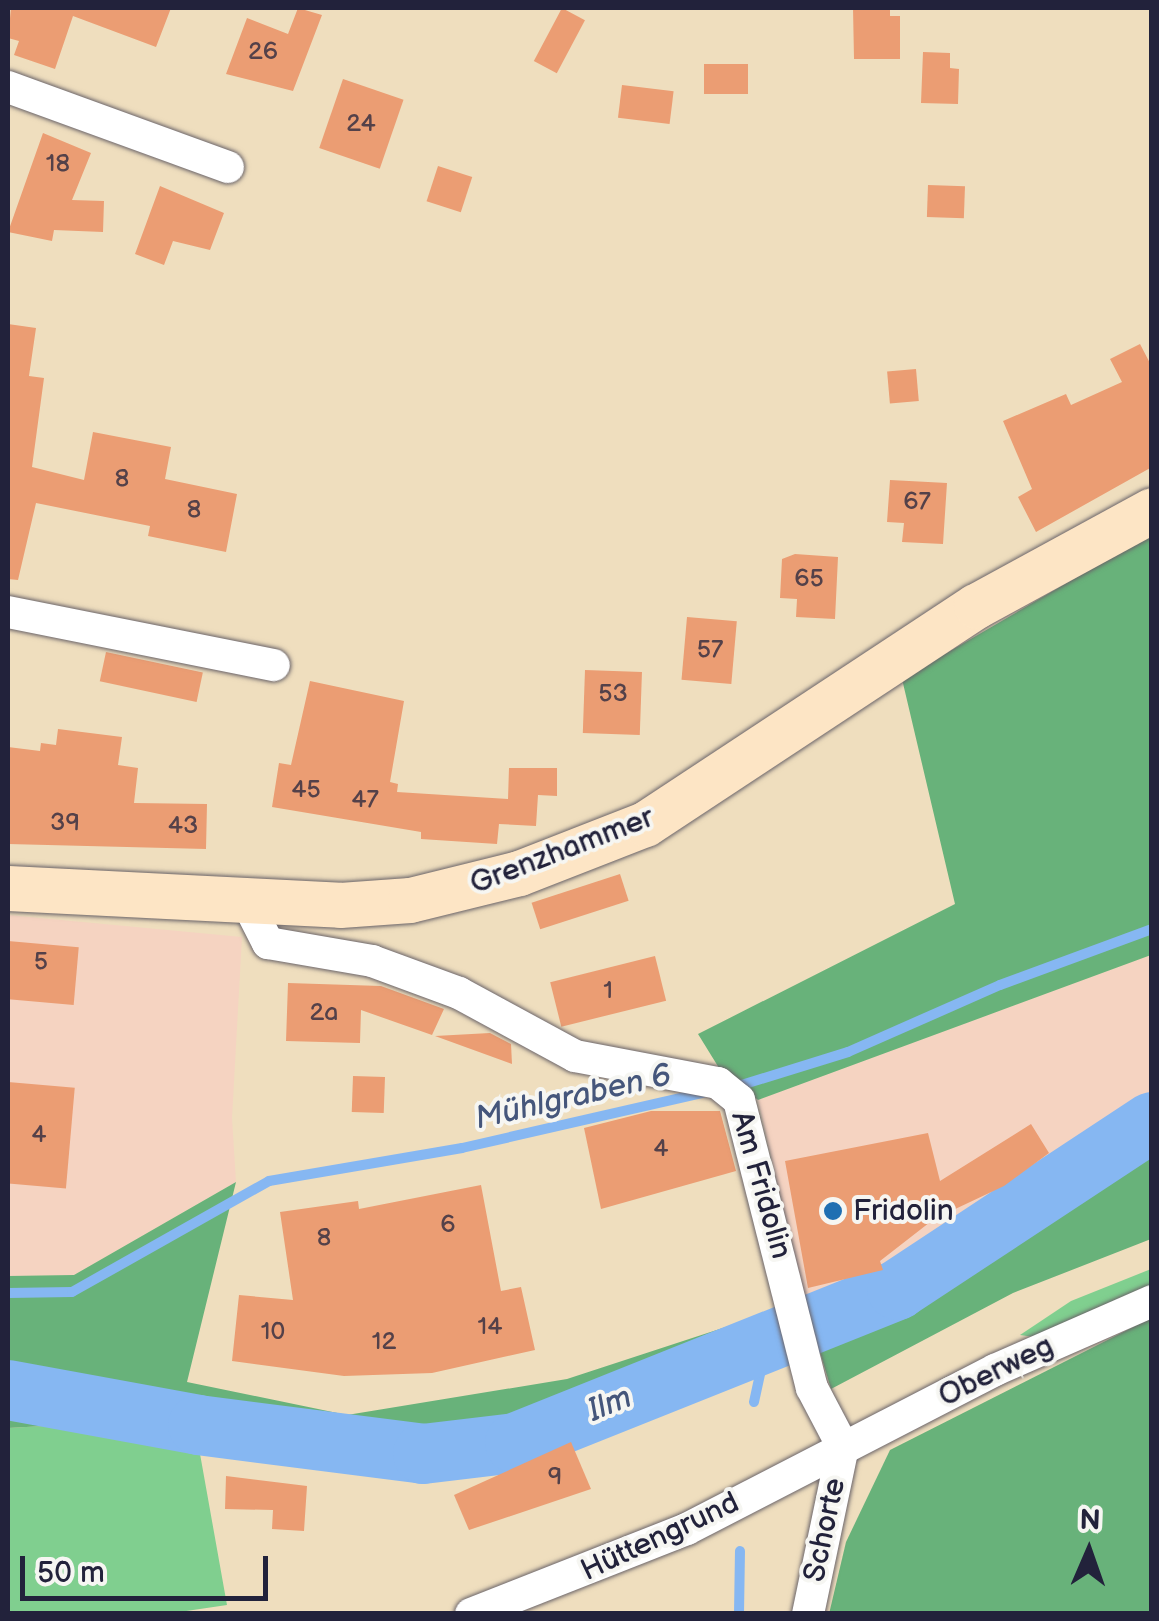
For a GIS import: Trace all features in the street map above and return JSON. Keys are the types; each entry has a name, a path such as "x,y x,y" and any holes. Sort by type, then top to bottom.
{"main road":[{"name":"Grenzhammer","path":"8,888 248,904 340,905 468,890 645,824 976,606 1152,510"}],"street":[{"path":"8,87 228,167"},
{"path":"8,612 274,665"},
{"name":"Am Fridolin","path":"248,904 268,943 372,960 418,976 575,1056 728,1092 796,1316 812,1388 843,1447"},
{"name":"Oberweg","path":"843,1447 1152,1301"},
{"name":"Hüttengrund","path":"470,1614 687,1529 843,1447"},
{"name":"Schorte","path":"808,1614 843,1447"}],"shaded area":[{"path":"8,915 242,937 232,1118 236,1182 74,1275 8,1276"},
{"path":"1151,955 1151,1105 1034,1188 903,1302 807,1309 758,1100"}],"green space":[{"path":"1151,534 1151,955 758,1100 719,1068 698,1034 955,904 902,679"},
{"path":"1151,1105 1151,1239 1013,1293 831,1389 807,1309 903,1302 1034,1188"},
{"path":"236,1182 187,1382 347,1415 567,1379 784,1308 785,1362 499,1457 444,1467 303,1453 57,1415 44,1426 8,1428 8,1276 74,1275"},
{"path":"1151,1269 1151,1292 1041,1338 1020,1335 1071,1301"},
{"path":"1151,1318 1151,1613 829,1614 846,1542 890,1450"},
{"path":"57,1415 197,1437 227,1605 166,1614 8,1614 8,1428 44,1426"}],"building":[{"path":"11,8 171,8 156,47 73,16 55,69 14,55 19,41 8,38"},
{"path":"298,8 322,15 293,91 226,74 247,18 288,34"},
{"path":"562,8 585,20 557,73 534,61"},
{"path":"853,8 890,8 890,16 900,16 900,59 854,59"},
{"path":"923,52 950,53 950,68 959,69 958,104 921,103"},
{"path":"704,64 748,64 748,94 704,94"},
{"path":"343,79 404,100 380,169 319,148"},
{"path":"622,85 674,91 670,124 618,118"},
{"path":"43,133 91,153 72,200 104,201 103,232 54,230 52,241 8,232"},
{"path":"438,166 472,177 461,212 427,201"},
{"path":"928,185 965,186 964,218 927,217"},
{"path":"160,186 224,213 210,250 173,241 164,265 135,254"},
{"path":"8,324 36,328 29,376 44,378 32,467 84,480 93,432 171,447 165,479 237,494 226,552 148,536 150,526 36,503 18,580 8,579"},
{"path":"1140,344 1152,367 1152,467 1036,532 1018,497 1032,489 1003,421 1066,394 1071,405 1122,382 1110,359"},
{"path":"916,369 919,401 890,403 887,372"},
{"path":"890,480 947,483 943,544 902,542 904,523 887,522"},
{"path":"795,554 838,557 835,619 796,617 797,599 780,598 782,559"},
{"path":"687,617 737,621 731,684 682,680"},
{"path":"106,652 203,673 197,702 100,681"},
{"path":"585,670 642,672 640,735 583,733"},
{"path":"310,681 404,701 390,782 398,784 397,792 508,799 509,768 557,768 557,796 538,795 536,826 499,824 497,844 421,839 421,832 272,807 279,763 291,765"},
{"path":"58,729 122,737 118,765 138,768 134,803 207,804 206,849 8,844 8,747 40,751 41,743 56,745"},
{"path":"620,874 629,901 540,929 532,903"},
{"path":"8,941 79,947 74,1005 8,999"},
{"path":"655,956 666,1001 561,1027 550,982"},
{"path":"288,983 381,986 444,1009 432,1035 361,1010 360,1043 286,1041"},
{"path":"490,1033 511,1044 512,1064 435,1036"},
{"path":"353,1076 385,1077 384,1113 352,1112"},
{"path":"8,1082 75,1088 66,1188 8,1183"},
{"path":"651,1111 720,1111 736,1171 601,1209 584,1128"},
{"path":"1031,1124 1049,1153 1004,1186 934,1219 880,1261 883,1270 808,1288 785,1161 928,1133 940,1181"},
{"path":"481,1185 501,1291 521,1287 535,1350 432,1373 344,1376 232,1361 239,1295 293,1300 280,1212 358,1201 359,1209"},
{"path":"571,1442 591,1489 469,1530 454,1495"},
{"path":"226,1476 307,1486 304,1531 272,1529 273,1510 225,1509"}],"waterway":[{"name":"Mühlgraben 6","path":"735,1087 848,1052 1000,985 1152,929"},
{"name":"Mühlgraben 6","path":"8,1293 72,1292 269,1181 462,1148 703,1093"},
{"name":"Ilm","path":"8,1390 198,1425 423,1454 515,1443 897,1290 1152,1122"},
{"name":"Schorte","path":"754,1402 767,1342"},
{"name":"Schorte","path":"739,1614 740,1551"}],"place":[{"name":"Fridolin","path":"833,1211"}]}
